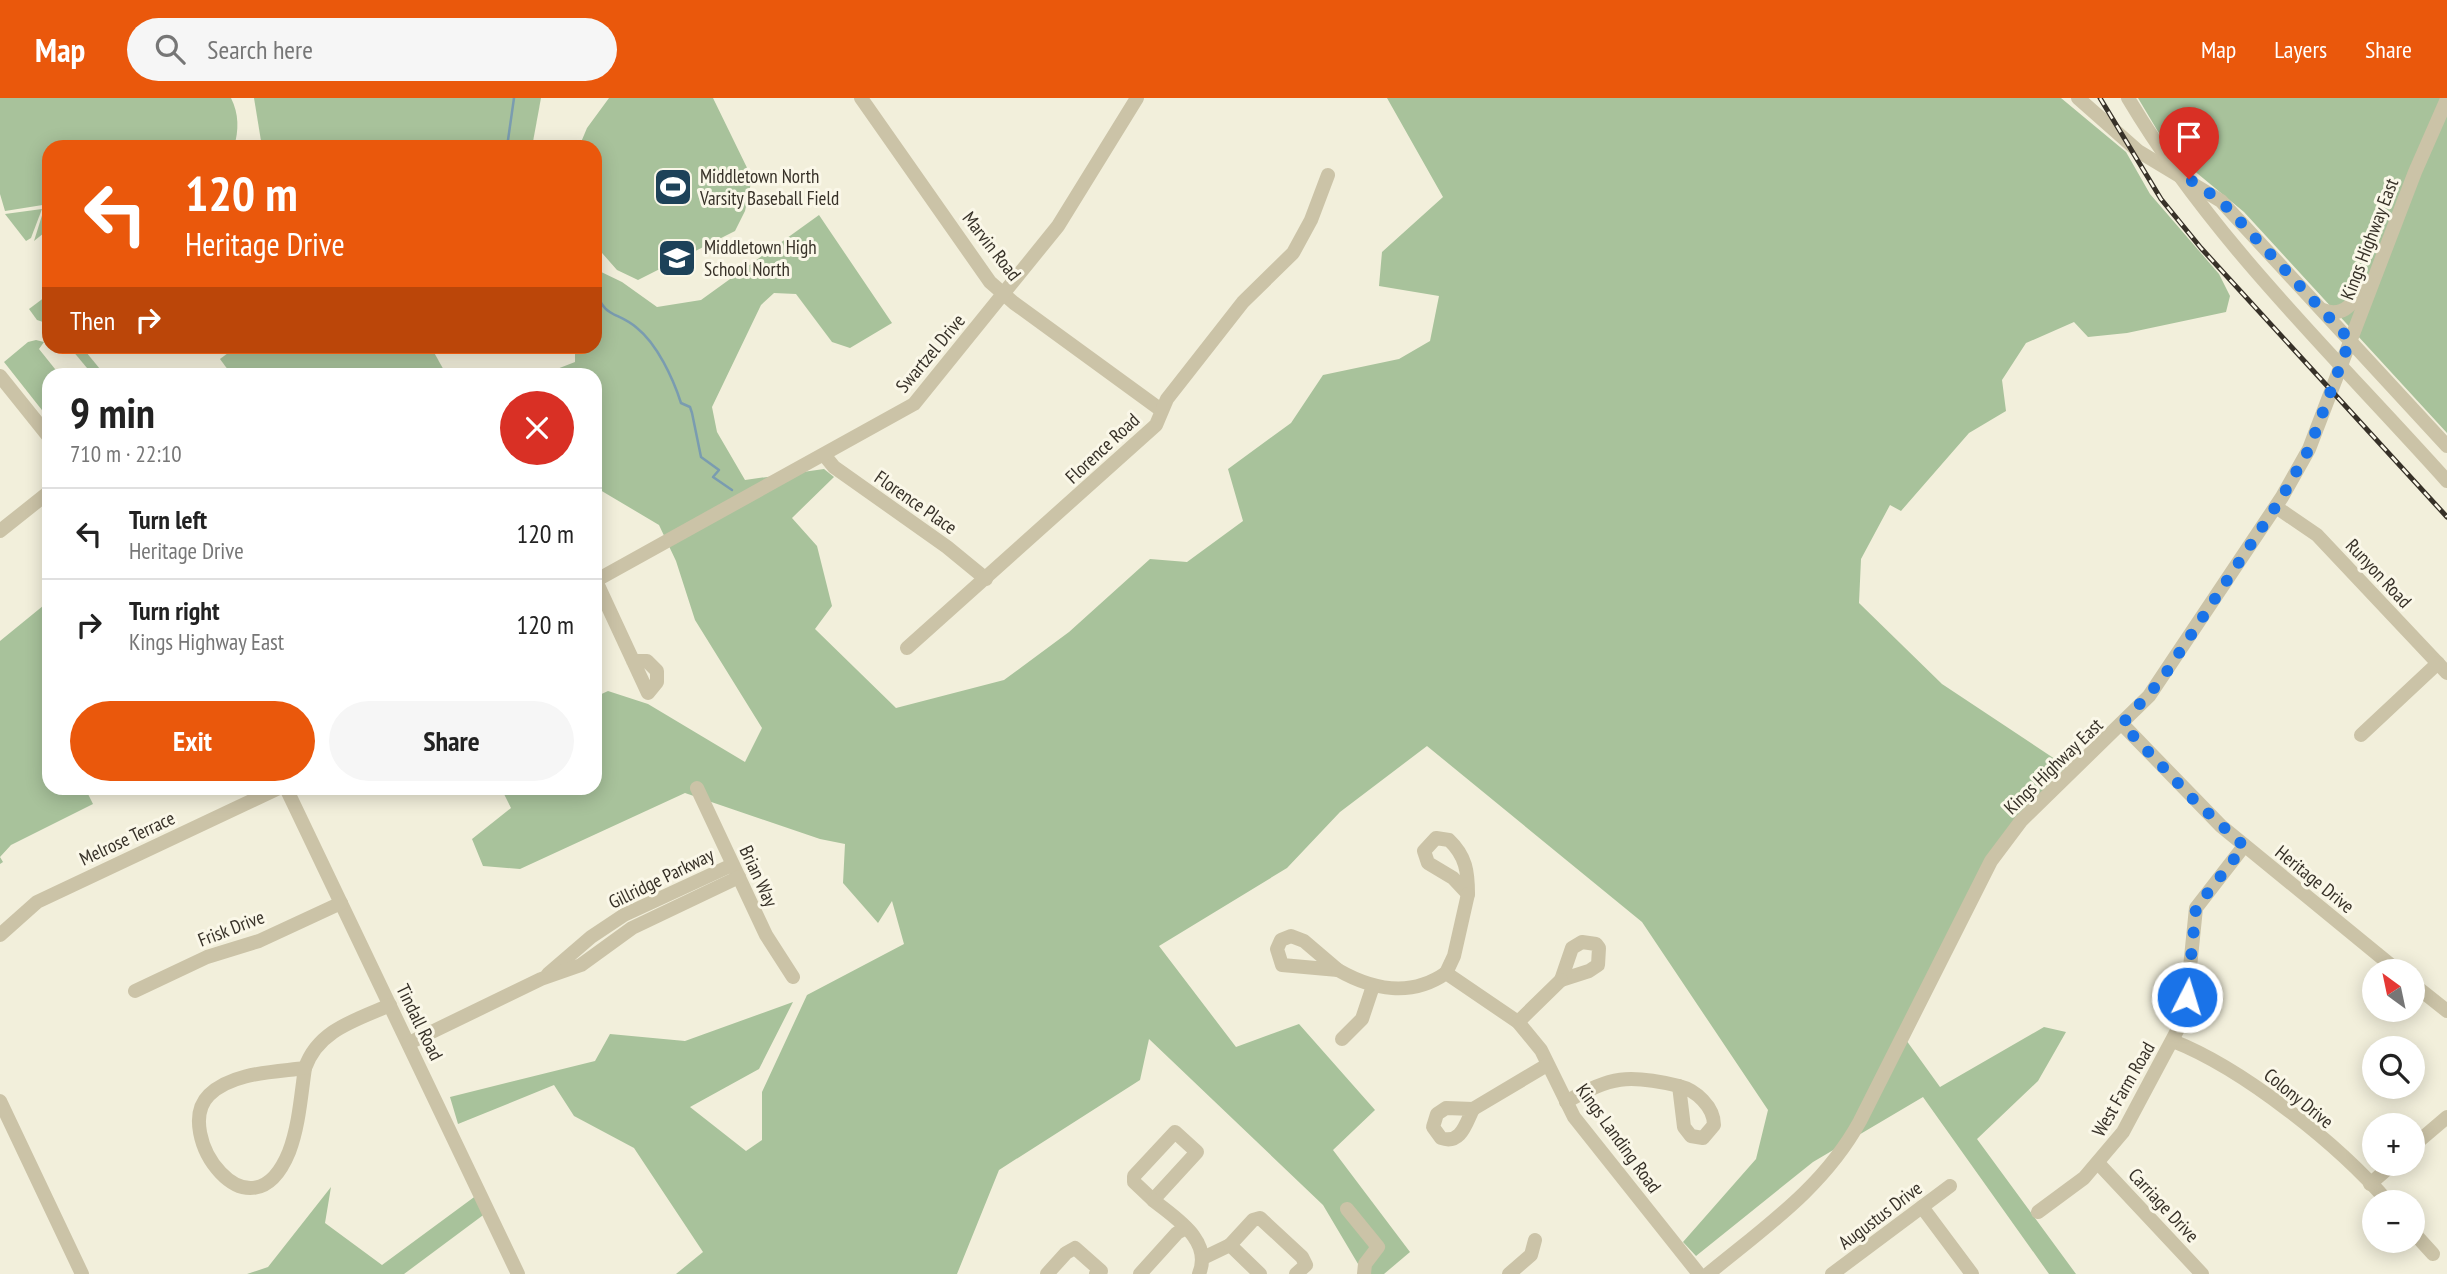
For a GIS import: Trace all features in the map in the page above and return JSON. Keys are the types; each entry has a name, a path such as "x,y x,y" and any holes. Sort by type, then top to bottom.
{"street":[{"name":"Marvin Road","path":"861,98 990,282 1161,410"},
{"name":"Swartzel Drive","path":"602,577 915,404 1058,226 1137,98"},
{"path":"2078,98 2138,151 2174,170 2221,201 2447,446"},
{"path":"2128,98 2174,170 2247,262 2447,481"},
{"name":"Kings Highway East","path":"1708,1274 1810,1190 1836,1161 1860,1121 1991,861 2021,821 2122,724 2162,679 2276,507 2309,449 2394,226 2447,99"},
{"name":"Florence Road","path":"907,648 1156,425 1161,410 1243,302 1293,253 1311,220 1328,175"},
{"path":"2323,310 2335,313 2351,305 2394,226"},
{"path":"0,376 42,428"},
{"name":"Florence Place","path":"825,456 834,467 947,547 986,579"},
{"path":"0,531 42,498"},
{"name":"Runyon Road","path":"2276,507 2317,535 2442,668"},
{"path":"602,596 633,662"},
{"path":"2361,735 2442,668"},
{"name":"Heritage Drive","path":"2122,724 2193,799 2244,846 2383,959"},
{"name":"Brian Way","path":"697,788 766,935 793,977"},
{"name":"Melrose Terrace","path":"0,935 37,902 264,795"},
{"name":"Tindall Road","path":"289,795 518,1274"},
{"name":"West Farm Road","path":"2038,1212 2098,1163 2123,1132 2173,1041 2187,997 2196,908 2244,846"},
{"name":"Gillridge Parkway","path":"541,979 608,925 664,904 735,871"},
{"path":"1338,970 1373,986 1413,988 1432,982 1446,973 1454,956 1468,894"},
{"name":"Frisk Drive","path":"135,991 207,957 259,941 341,902"},
{"name":"Gillridge Parkway","path":"409,1044 541,979 581,965 664,904"},
{"path":"608,925 617,938"},
{"name":"Kings Landing Road","path":"1446,973 1518,1022 1541,1050 1566,1102 1593,1141 1699,1274"},
{"path":"1518,1022 1561,980"},
{"path":"1342,1039 1362,1019 1373,986"},
{"path":"2426,992 2444,1004"},
{"path":"305,1068 233,1082 215,1091 204,1101 199,1118 203,1140 212,1161 233,1185 247,1189 263,1185 284,1161 292,1142 305,1068 311,1052 325,1037 390,1005"},
{"name":"Colony Drive","path":"2173,1041 2253,1084 2376,1190"},
{"path":"1473,1109 1547,1065"},
{"path":"1566,1102 1613,1078 1644,1079 1679,1086"},
{"path":"0,1101 82,1274"},
{"path":"2425,1136 2447,1117"},
{"path":"1153,1200 1195,1156 1195,1148 1179,1133 1171,1133 1134,1176 1134,1182 1153,1200 1186,1228 1201,1247 1203,1258 1199,1274"},
{"name":"Carriage Drive","path":"2098,1163 2202,1274"},
{"path":"2370,1184 2379,1176"},
{"name":"Augustus Drive","path":"1832,1274 1950,1186"},
{"path":"1922,1207 1972,1274"},
{"path":"1347,1209 1378,1247 1365,1264 1364,1274"},
{"path":"1203,1258 1230,1245 1253,1220 1264,1219 1303,1257 1306,1265 1296,1274"},
{"path":"1140,1274 1177,1233 1186,1228"},
{"path":"1513,1273 1531,1255 1535,1240"},
{"path":"1230,1245 1260,1274"},
{"path":"2425,1245 2433,1254"},
{"path":"1047,1274 1072,1248 1101,1273"}],"green space":[{"path":"0,98 231,98 234,104 237,116 236,140 42,140 42,205 5,211 0,194"},
{"path":"254,98 541,98 533,140 261,140"},
{"name":"Middletown North Varsity Baseball Field","path":"609,98 713,98 752,178 745,211 735,231 638,280 617,270 602,253 602,140 582,140 587,128"},
{"path":"1387,98 2061,98 2126,152 2150,194 2219,274 2230,296 2226,312 2127,333 2088,337 2074,322 2026,343 2002,380 2006,411 1969,433 1901,511 1890,505 1861,559 1859,603 1942,684 2070,769 2002,850 1901,1033 1940,1087 2044,1027 2066,1032 2038,1081 1977,1139 2076,1274 2049,1274 1923,1097 1813,1162 1696,1256 1683,1242 1756,1159 1768,1110 1642,922 1427,746 1340,812 1287,868 1159,946 1236,1047 1299,1024 1375,1110 1333,1150 1410,1252 1384,1274 1364,1274 1323,1205 1149,1039 1140,1080 999,1170 957,1274 676,1274 703,1252 634,1148 574,1116 554,1085 458,1124 450,1097 595,1061 610,1034 685,1041 793,1002 759,1069 690,1107 746,1151 762,1140 762,1092 807,995 904,944 892,901 878,923 843,883 845,844 820,839 685,793 520,869 483,866 472,839 511,808 504,795 602,795 602,694 608,691 648,704 745,762 762,728 695,620 676,561 659,525 602,491 602,368 560,368 575,362 575,354 602,354 602,272 622,282 657,307 701,300 819,215 892,323 850,348 832,342 796,294 774,293 761,305 712,407 717,432 745,480 824,469 834,477 792,518 817,546 832,606 815,629 896,708 1004,680 1069,632 1150,559 1187,562 1243,521 1228,469 1291,423 1323,375 1399,359 1430,341 1439,296 1379,286 1382,252 1443,197"},
{"path":"2138,98 2447,98 2447,433 2244,212 2169,150"},
{"path":"42,209 31,238 26,241 5,214"},
{"path":"42,215 42,235 34,241"},
{"path":"42,299 42,322 37,320 29,309"},
{"path":"28,342 42,342 39,349 54,368 42,368 42,410 4,362"},
{"path":"75,354 88,354 99,368 87,368"},
{"path":"227,354 435,354 443,368 227,368 220,359"},
{"path":"42,607 42,795 88,795 93,804 11,845 0,857 0,641"},
{"path":"331,1187 325,1223 382,1265 481,1192 490,1210 404,1274 247,1274 268,1267"}],"waterway":[{"path":"508,140 514,98"},
{"path":"602,304 637,328 658,352 681,403 690,407 701,457 719,470 713,477 732,490"}],"railway":[{"path":"2100,98 2161,199 2201,248 2447,517"}],"place":[{"name":"Middletown North Varsity Baseball Field","path":"673,187"},
{"name":"Middletown High School North","path":"677,258"}],"route":[{"path":"2187,997 2191,934 2196,908 2244,846 2193,799 2122,724 2162,679 2301,466 2350,340 2221,201 2189,179"}]}
